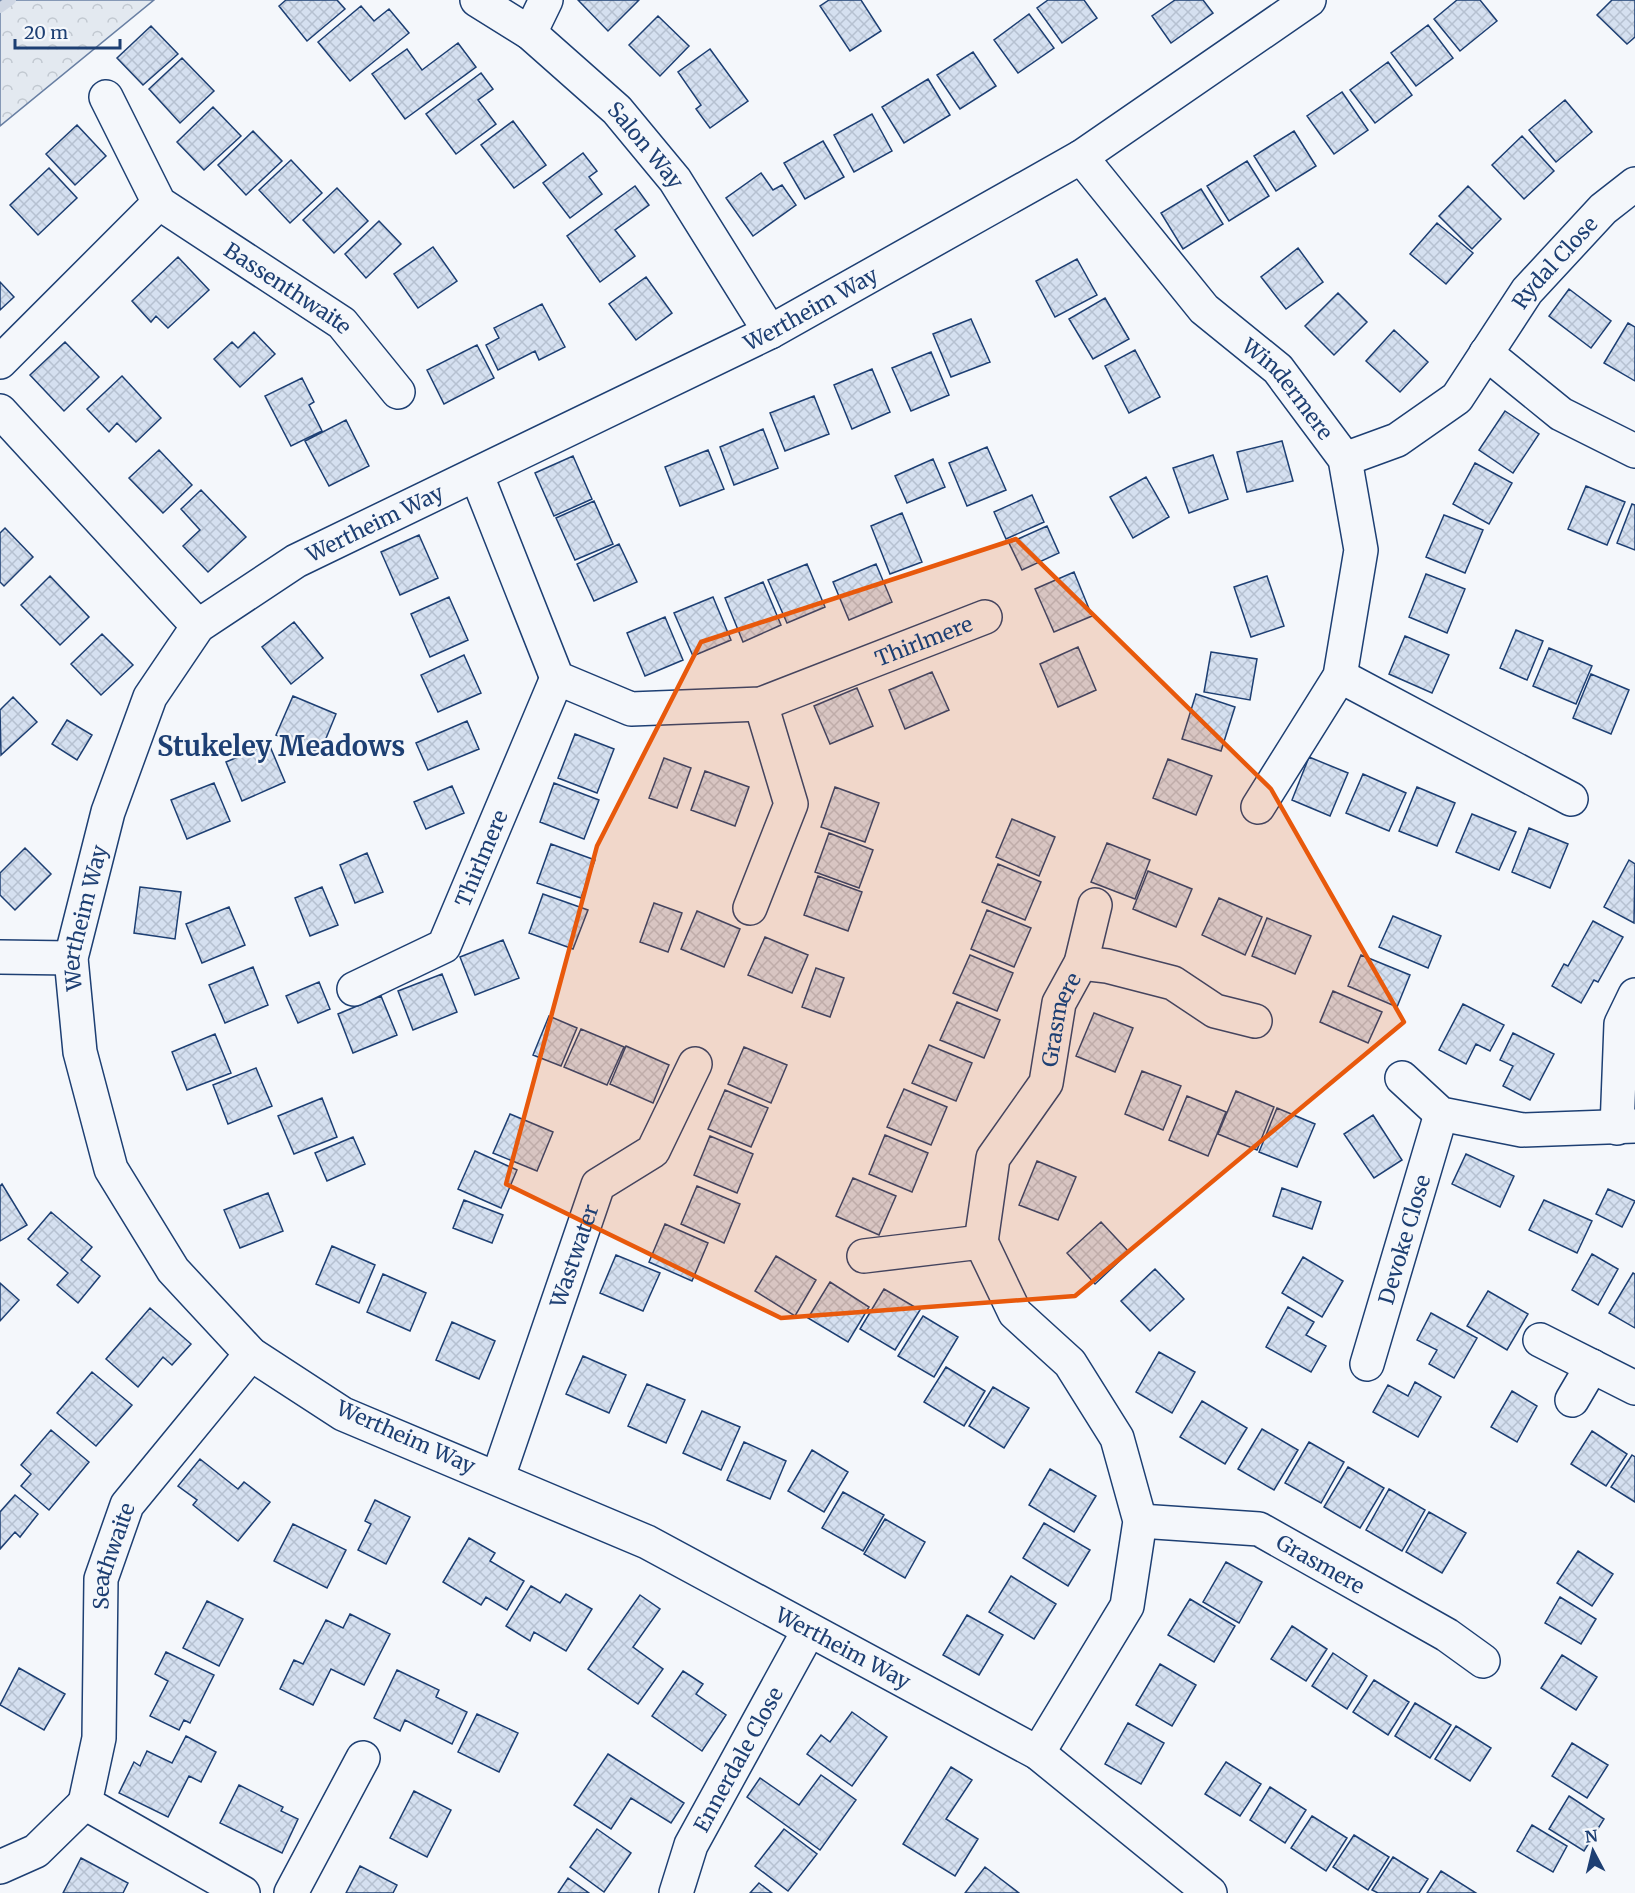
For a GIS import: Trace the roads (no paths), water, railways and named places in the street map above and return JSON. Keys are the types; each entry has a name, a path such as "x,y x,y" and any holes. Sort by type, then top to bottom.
{"street":[{"name":"Salon Way","path":"477,0 530,33 617,110 675,180 770,332"},
{"path":"530,33 546,0"},
{"name":"Wertheim Way","path":"1210,1893 1038,1753 647,1542 343,1413 251,1354 173,1270 111,1169 80,1052 71,958 108,812 150,697 198,626 297,561 477,476 770,332 1082,157 1309,0"},
{"path":"0,362 159,203 106,97"},
{"name":"Windermere","path":"1082,157 1203,309 1278,369 1345,459 1361,550 1340,676 1258,807"},
{"name":"Rydal Close","path":"1345,459 1397,440 1457,398 1527,291 1603,209 1635,184"},
{"name":"Bassenthwaite","path":"159,203 342,323 398,393"},
{"path":"1486,353 1561,414 1635,451"},
{"path":"0,411 198,626"},
{"path":"477,476 557,678"},
{"name":"Thirlmere","path":"354,988 444,946 557,678 631,709 760,705 985,618"},
{"path":"1340,676 1571,799"},
{"path":"750,908 791,804 760,705"},
{"name":"Grasmere","path":"981,1242 993,1158 1046,1083 1059,1003 1081,963 1095,905"},
{"path":"0,957 71,958"},
{"name":"Grasmere","path":"1081,963 1107,966 1173,983 1215,1011 1255,1022"},
{"path":"1402,1078 1441,1114 1522,1130 1626,1127 1621,1024 1635,995"},
{"name":"Wastwater","path":"498,1477 598,1185 653,1151 695,1064"},
{"name":"Devoke Close","path":"1367,1364 1441,1114"},
{"path":"864,1256 981,1242 1016,1313 1070,1363 1117,1438 1140,1521 1127,1606 1038,1753"},
{"path":"1540,1340 1635,1388"},
{"name":"Seathwaite","path":"85,1803 99,1738 101,1579 127,1505 251,1354"},
{"path":"1572,1400 1592,1366"},
{"name":"Grasmere","path":"1140,1521 1258,1529 1447,1635 1483,1661"},
{"name":"Ennerdale Close","path":"676,1893 691,1845 809,1630"},
{"path":"291,1893 363,1758"},
{"path":"0,1867 36,1851 85,1803 243,1893"}],"waterway":[{"path":"0,8 11,0"}],"district":[{"name":"Stukeley Meadows","path":"281,746"}]}
